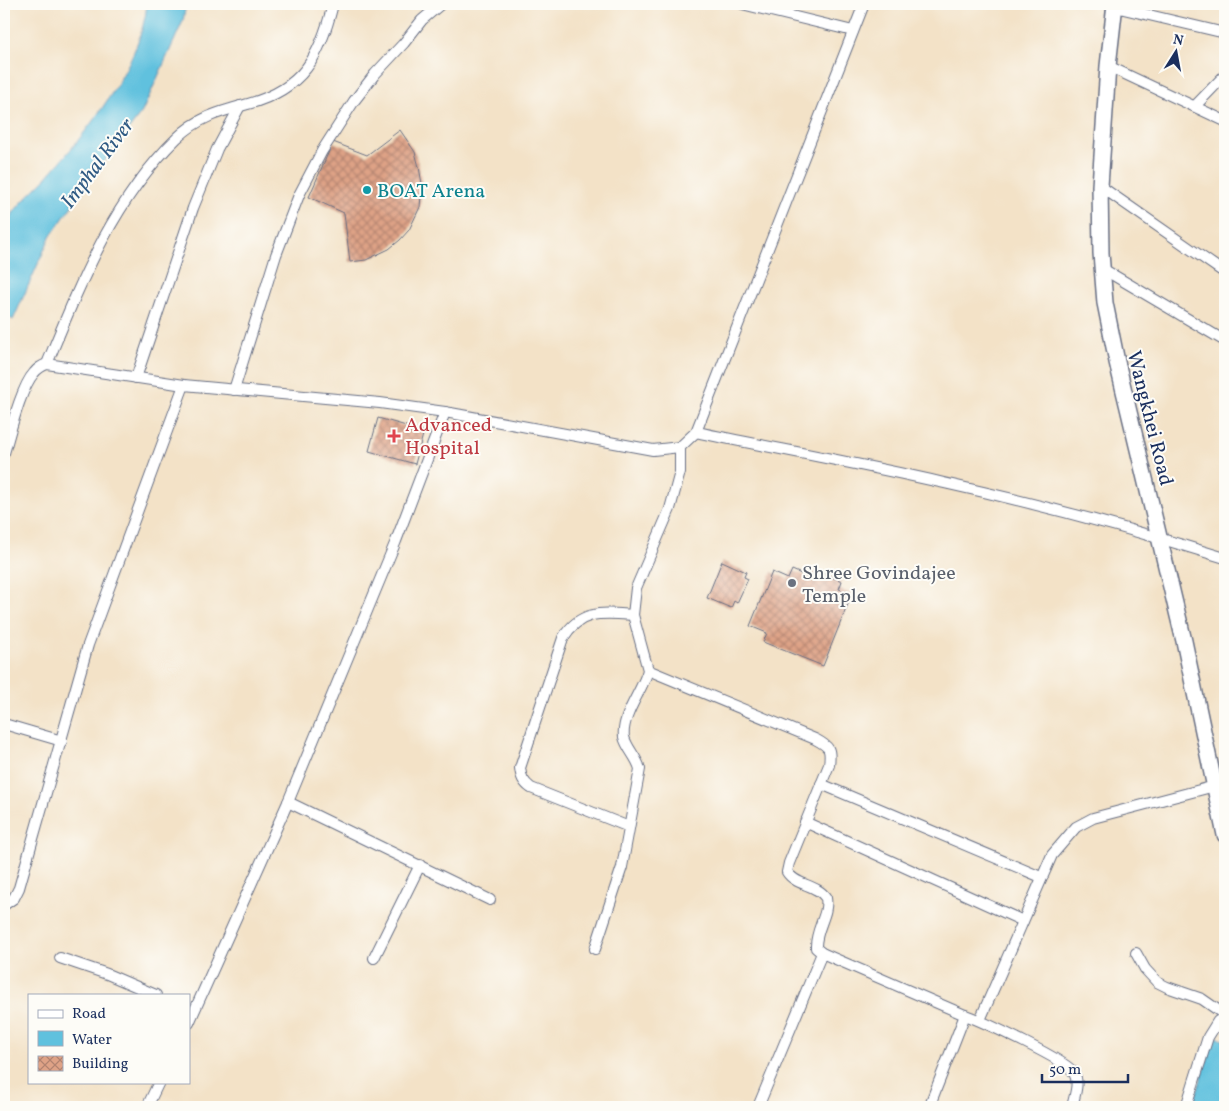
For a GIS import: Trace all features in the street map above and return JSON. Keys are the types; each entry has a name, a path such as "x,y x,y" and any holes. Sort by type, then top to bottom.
{"main road":[{"name":"Wangkhei Road","path":"1115,5 1108,66 1100,186 1102,269 1105,303 1112,340 1184,641 1225,834"}],"street":[{"path":"47,364 79,288 108,228 159,156 191,125 207,116 276,95 299,78 310,66 316,54 333,4"},
{"path":"234,390 280,247 299,195 322,151 354,101 375,74 404,43 422,20 441,4"},
{"path":"742,4 853,31"},
{"path":"4,453 26,385 40,367 47,364 184,385 380,403 445,412 653,450 680,447 696,432 864,4"},
{"path":"1115,5 1225,33"},
{"path":"1108,66 1225,121"},
{"path":"1195,106 1225,75"},
{"path":"136,378 193,208 218,148 240,106"},
{"path":"1100,186 1225,273"},
{"path":"1102,269 1225,341"},
{"path":"4,905 14,898 19,888 88,645 184,385"},
{"path":"192,1009 288,802 396,541 445,412"},
{"path":"696,432 943,483 1072,514 1225,558"},
{"path":"595,948 622,867 640,769 638,760 627,746 624,737 626,721 648,670 633,615 636,588 670,509 680,472 680,447"},
{"path":"629,827 531,788 525,784 520,768 563,638 570,628 577,621 601,613 633,615"},
{"path":"648,670 825,744 830,751 829,765 788,863 787,872 793,878 819,890 826,898 826,910 816,934 816,948 822,953 980,1020 1069,1066 1077,1080 1072,1107"},
{"path":"4,724 62,741"},
{"path":"821,784 1041,877"},
{"path":"980,1020 1041,877 1052,855 1076,827 1093,818 1215,786"},
{"path":"288,802 490,900"},
{"path":"805,822 1022,921"},
{"path":"374,958 420,865"},
{"path":"758,1107 822,953"},
{"path":"1136,953 1145,969 1157,982 1202,999 1225,1016 1218,1021 1208,1037 1186,1107"},
{"path":"60,958 107,974 154,994"},
{"path":"929,1107 965,1015"},
{"path":"147,1107 158,1084"}],"water":[{"name":"Imphal River","path":"147,4 186,4 183,21 142,112 50,237 13,320 4,314 4,230 7,222 17,208 79,140 110,96 134,50 143,27"},
{"path":"1215,1036 1225,1041 1225,1107 1192,1107"}],"building":[{"name":"BOAT Arena","path":"400,130 415,152 419,167 422,184 420,207 409,230 389,249 366,260 350,262 344,213 309,197 333,142 367,155"},
{"path":"378,418 424,431 415,464 369,451"},
{"path":"722,561 746,572 744,577 748,579 737,603 734,601 731,608 707,598"},
{"path":"809,568 842,581 839,589 852,594 823,666 763,642 767,633 750,626 772,572 788,579 792,570 806,576"}],"place":[{"name":"BOAT Arena","path":"367,190"},
{"name":"Advanced Hospital","path":"394,436"},
{"name":"Shree Govindajee Temple","path":"792,583"}]}
